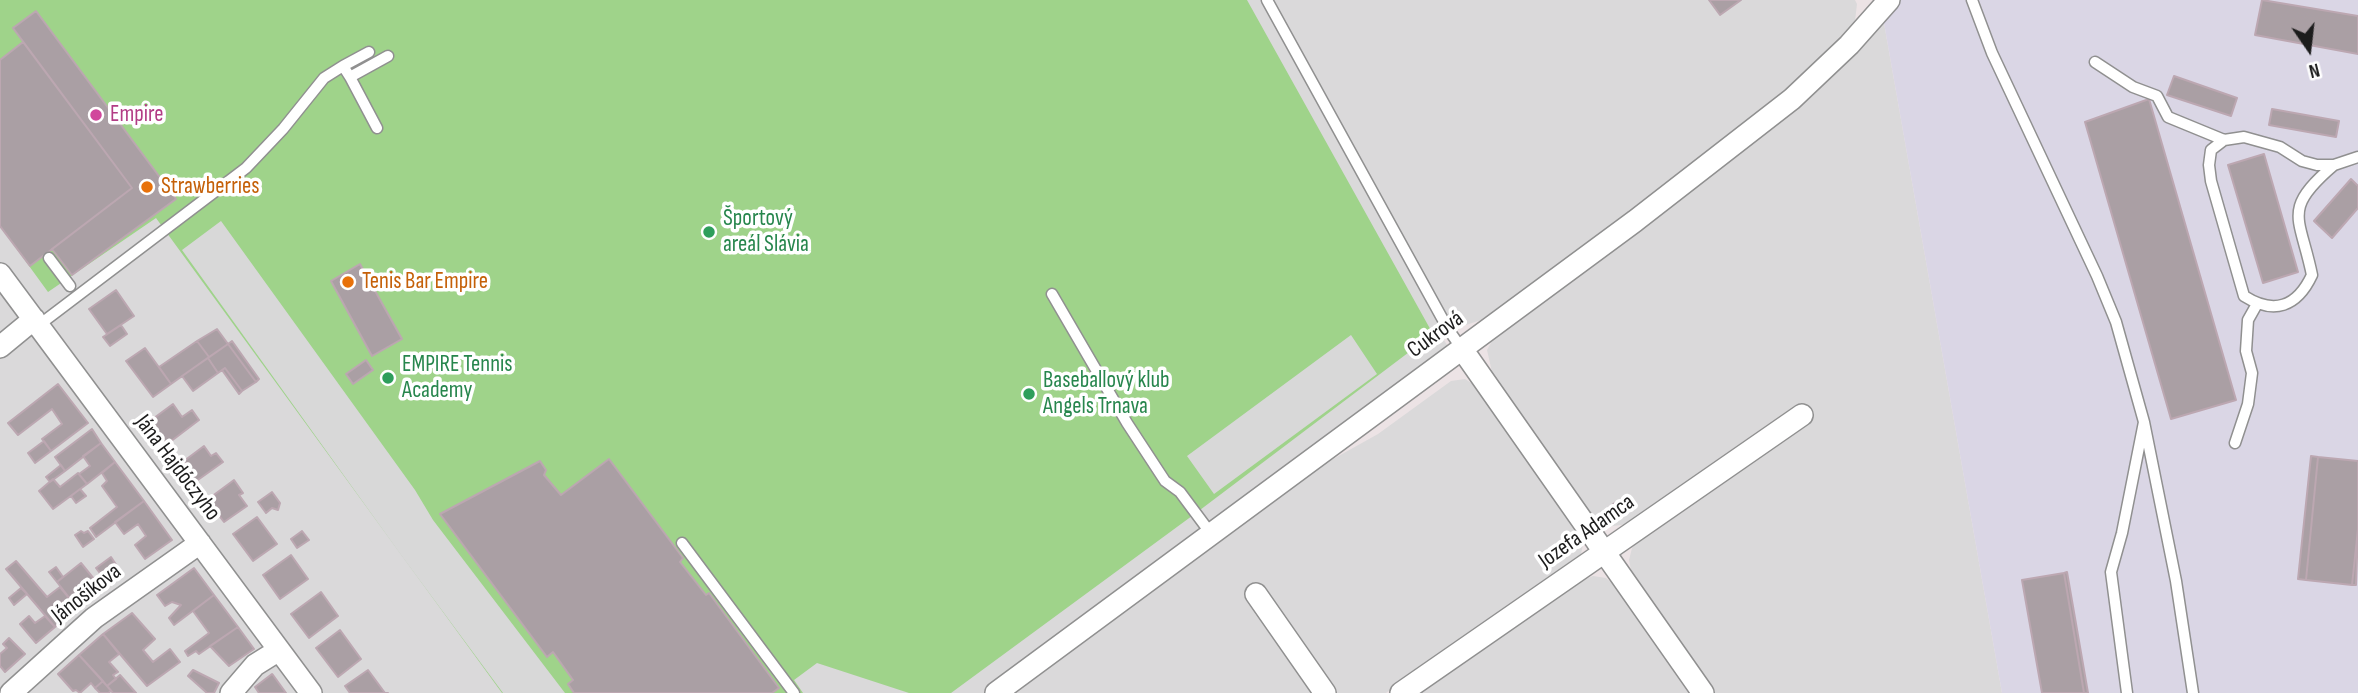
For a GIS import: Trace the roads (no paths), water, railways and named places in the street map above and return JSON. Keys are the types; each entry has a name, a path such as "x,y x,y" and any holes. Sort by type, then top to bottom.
{"street":[{"name":"Cukrová","path":"996,693 1635,221 1792,99 1849,45 1889,0"},
{"name":"Jána Hajdóczyho","path":"0,274 312,693"},
{"path":"0,347 36,322"},
{"path":"1462,349 1703,693"},
{"name":"Jozefa Adamca","path":"1402,693 1802,415"},
{"name":"Jánošíkova","path":"10,693 94,618 201,543"},
{"path":"1256,594 1325,693"},
{"path":"231,693 255,665 279,650"}],"lane":[{"path":"1267,0 1446,326 1462,349"},
{"path":"1972,0 1992,53 2111,311 2144,422 2176,582 2193,693"},
{"path":"36,322 246,168 283,129 324,78 369,52"},
{"path":"350,78 388,56"},
{"path":"2095,62 2133,87 2157,96 2168,117 2224,140"},
{"path":"343,66 377,128"},
{"path":"2334,165 2315,181 2298,209 2299,229 2312,275 2306,289 2293,301 2276,307 2257,304 2244,296 2211,181 2211,150 2224,140 2244,137 2280,147 2302,161 2317,166 2334,165 2358,157"},
{"path":"49,258 70,286"},
{"path":"1052,294 1164,481 1181,492 1212,535"},
{"path":"2235,443 2248,404 2252,373 2246,351 2248,320 2257,304"},
{"path":"2127,693 2111,572 2122,533 2144,422"},
{"path":"682,543 794,693"}],"place":[{"name":"Empire","path":"96,115"},
{"name":"Strawberries","path":"147,187"},
{"name":"Športový areál Slávia","path":"709,232"},
{"name":"Tenis Bar Empire","path":"348,282"},
{"name":"EMPIRE Tennis Academy","path":"388,378"},
{"name":"Baseballový klub Angels Trnava","path":"1029,394"}]}
